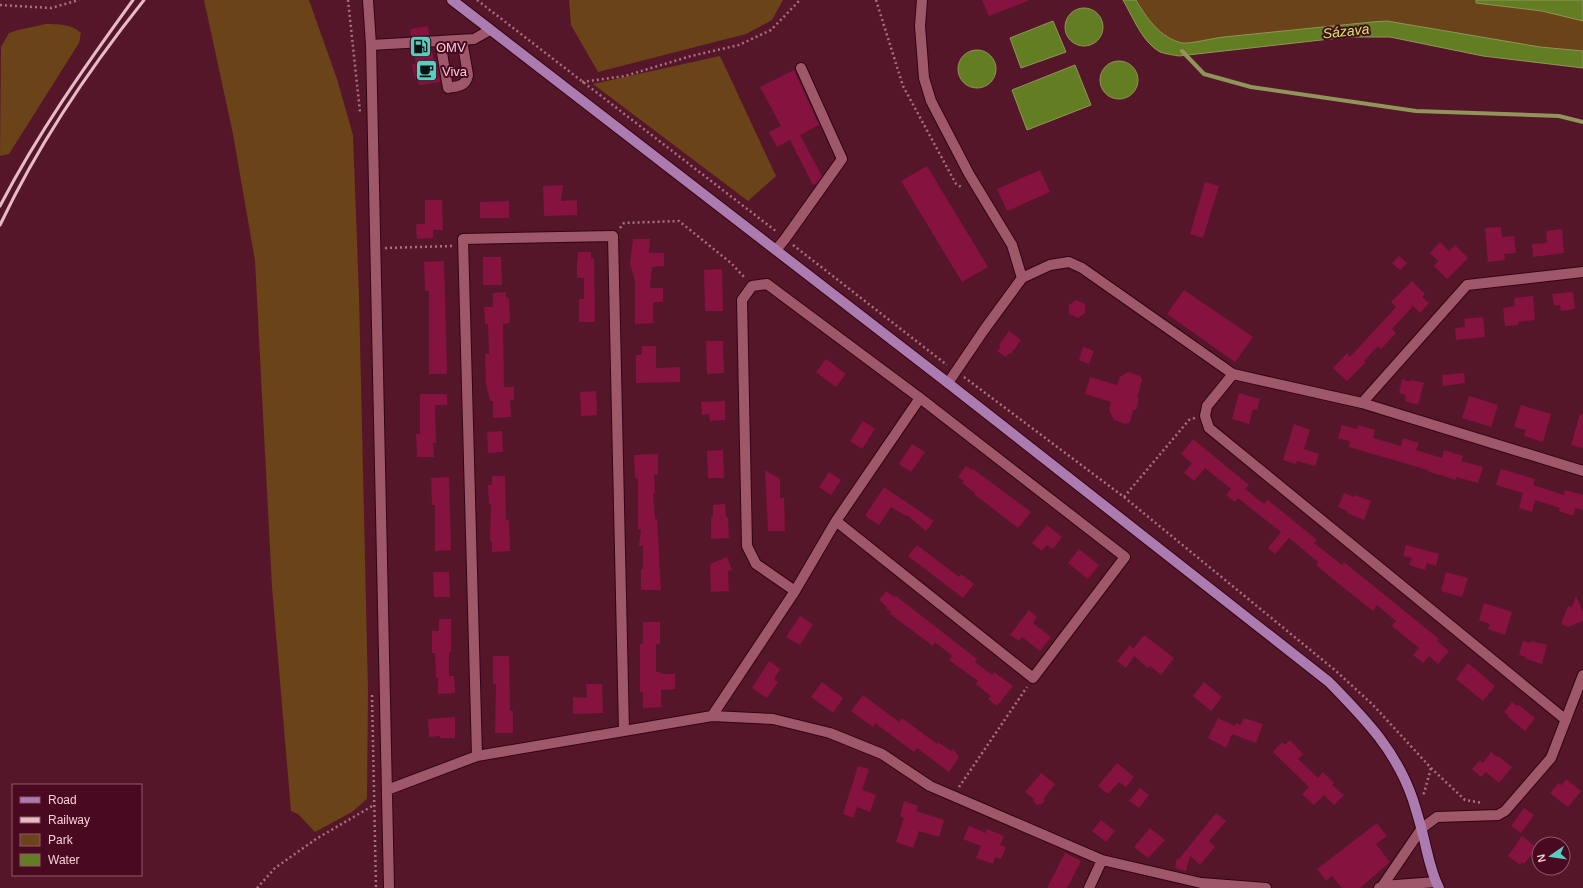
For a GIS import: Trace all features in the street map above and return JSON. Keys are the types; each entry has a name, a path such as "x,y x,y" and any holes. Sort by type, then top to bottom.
{"main road":[{"path":"452,0 948,383 1329,682 1381,738 1406,781 1422,828 1438,885"}],"street":[{"path":"368,0 371,45 376,248 389,888"},
{"path":"922,0 920,26 924,78 931,101 969,174 1012,245 1022,278"},
{"path":"371,45 474,39 490,30"},
{"path":"440,41 448,88 460,86 465,84 467,81 468,75 462,40"},
{"path":"776,250 842,159 801,68"},
{"path":"477,756 463,239 613,236 624,731"},
{"path":"948,383 1022,278 1050,265 1069,262 1082,268 1233,374 1362,403 1583,471"},
{"path":"1362,403 1467,285 1583,272"},
{"path":"795,591 756,564 747,546 742,300 752,286 767,284 920,398 1125,558 1033,678 836,521"},
{"path":"1233,374 1207,406 1205,416 1209,428 1566,720"},
{"path":"712,716 795,591 836,521 920,398"},
{"path":"1381,887 1422,828 1437,817 1498,815 1505,812 1551,758 1583,675"},
{"path":"387,790 477,756 712,716 773,719 830,732 882,754 930,786 1102,860 1201,883 1266,888"},
{"path":"1088,888 1102,860"},
{"path":"1381,887 1438,885"}],"path":[{"path":"0,5 52,8 80,0"},
{"path":"348,0 361,120"},
{"path":"477,0 956,371 1124,497 1336,671 1373,705 1431,768 1465,800 1487,804"},
{"path":"582,82 626,76 691,56 739,45 771,30 800,0"},
{"path":"613,236 624,223 680,220 731,263 752,286"},
{"path":"376,248 463,246"},
{"path":"1124,497 1189,420 1205,416"},
{"path":"953,796 1033,678"},
{"path":"372,687 376,888"},
{"path":"1413,800 1424,793 1431,768"},
{"path":"257,888 275,868 316,840 374,805"}],"green space":[{"path":"204,0 309,0 337,79 353,135 359,296 368,691 367,799 352,812 315,832 298,814 291,811 272,587 255,261 233,134"},
{"path":"569,0 783,0 772,20 746,34 598,72 571,25"},
{"path":"1137,0 1476,0 1476,3 1542,11 1583,21 1583,52 1534,46 1387,21 1224,37 1191,43 1182,43 1174,41 1160,32 1149,20"},
{"path":"46,24 65,25 77,30 81,33 79,43 9,154 0,156 1,47 9,33"},
{"path":"720,56 776,176 748,201 593,84"}],"water":[{"name":"Sázava","path":"1123,0 1136,0 1149,20 1160,32 1167,37 1182,43 1191,43 1224,37 1387,21 1540,47 1583,51 1583,68 1483,56 1390,37 1348,37 1179,56 1160,52 1148,42 1138,29"},
{"path":"1476,0 1583,0 1583,21 1542,11 1476,3"},
{"path":"1080,8 1088,8 1098,13 1102,20 1102,34 1098,41 1088,46 1080,46 1070,41 1068,38 1065,31 1065,23 1070,13 1073,11"},
{"path":"1053,21 1066,52 1021,68 1010,38"},
{"path":"973,50 981,50 991,55 995,62 995,76 991,83 981,88 973,88 963,83 961,80 958,73 958,65 963,55 966,53"},
{"path":"1115,61 1123,61 1133,66 1137,73 1137,87 1133,94 1123,99 1115,99 1105,94 1103,91 1100,84 1100,76 1105,66 1108,64"},
{"path":"1075,65 1091,105 1027,130 1012,90"}],"building":[{"path":"982,0 1028,0 1028,1 989,16"},
{"path":"428,26 429,35 411,36 410,29"},
{"name":"Viva","path":"431,48 434,61 437,61 440,82 419,85 418,79 415,79 412,65 416,63 413,49"},
{"path":"794,70 819,125 800,135 822,176 817,183 813,185 790,140 777,147 769,132 781,126 760,87"},
{"path":"927,166 988,267 962,282 901,181"},
{"path":"1040,170 1050,192 1007,211 997,189"},
{"path":"1205,182 1219,186 1203,238 1190,234"},
{"path":"563,185 561,201 577,200 577,215 544,216 543,186"},
{"path":"425,200 442,200 443,230 433,230 433,238 417,239 416,224 425,224"},
{"path":"509,201 509,218 480,218 480,202"},
{"path":"1501,227 1502,237 1514,236 1516,253 1504,254 1505,260 1488,262 1485,228"},
{"path":"1562,229 1564,253 1533,257 1532,244 1547,243 1546,231"},
{"path":"633,239 650,239 649,253 664,253 664,266 652,267 650,288 663,288 663,302 653,302 653,323 635,324 635,281 630,264"},
{"path":"1440,242 1449,251 1455,245 1468,258 1447,279 1434,266 1438,261 1430,253"},
{"path":"578,252 591,252 591,259 594,259 595,322 579,322 579,299 584,299 584,278 577,278"},
{"path":"1399,256 1407,263 1400,270 1392,263"},
{"path":"483,257 501,257 502,285 483,285"},
{"path":"444,261 447,374 429,374 429,291 425,291 424,262"},
{"path":"722,269 723,311 705,311 704,270"},
{"path":"1412,281 1425,294 1422,297 1429,303 1420,313 1413,306 1392,329 1396,333 1381,349 1378,346 1364,361 1366,362 1347,381 1333,368 1347,353 1350,357 1396,307 1391,302"},
{"path":"1184,290 1253,337 1235,362 1167,314"},
{"path":"506,292 506,298 509,298 510,323 503,324 504,387 514,387 514,400 510,400 511,417 493,418 493,401 490,401 486,384 485,354 489,354 488,324 485,324 484,307 493,307 493,293"},
{"path":"1573,292 1575,309 1561,311 1560,305 1554,306 1552,294"},
{"path":"1533,296 1535,320 1518,322 1518,325 1505,326 1503,308 1515,306 1514,298"},
{"path":"1076,300 1085,304 1085,313 1078,318 1069,314 1069,305"},
{"path":"1483,317 1485,337 1456,340 1455,328 1465,327 1464,319"},
{"path":"1009,331 1021,340 1011,354 1009,353 1006,357 997,351 1001,347 999,345"},
{"path":"706,341 723,341 724,373 707,374"},
{"path":"642,346 656,346 656,368 680,367 680,382 636,383 636,355 642,355"},
{"path":"1083,347 1094,351 1089,364 1079,360"},
{"path":"826,359 846,374 836,387 816,372"},
{"path":"1128,372 1140,376 1142,380 1137,398 1139,398 1136,410 1133,410 1130,422 1126,424 1114,420 1109,410 1111,402 1085,394 1090,377 1117,385 1120,377"},
{"path":"1464,373 1465,383 1443,386 1442,375"},
{"path":"1402,379 1410,382 1411,380 1424,383 1418,405 1405,401 1406,395 1399,393"},
{"path":"596,391 597,415 581,416 580,392"},
{"path":"1239,393 1260,399 1257,410 1253,409 1249,424 1232,419"},
{"path":"420,394 447,394 447,405 435,405 436,443 433,443 434,457 417,457 416,434 420,434"},
{"path":"1469,396 1498,405 1491,427 1462,418"},
{"path":"725,401 725,420 710,421 709,414 702,415 701,402"},
{"path":"1521,405 1551,414 1543,442 1524,436 1526,430 1514,427"},
{"path":"1580,414 1583,414 1583,448 1571,445"},
{"path":"863,421 875,429 862,449 850,441"},
{"path":"1294,424 1310,430 1304,449 1319,454 1315,466 1297,461 1296,464 1283,460"},
{"path":"1342,425 1357,429 1358,425 1375,430 1373,438 1401,446 1403,438 1419,443 1416,450 1442,458 1444,450 1463,456 1461,461 1483,467 1478,483 1456,477 1456,480 1427,471 1428,470 1349,447 1350,441 1338,438"},
{"path":"502,431 503,452 488,453 487,432"},
{"path":"1193,439 1249,485 1245,489 1264,504 1268,500 1317,540 1314,543 1342,565 1344,562 1439,639 1437,641 1449,651 1438,664 1429,656 1423,663 1413,655 1419,648 1392,626 1396,621 1377,605 1373,611 1316,565 1318,562 1289,538 1275,554 1268,548 1281,532 1238,498 1235,502 1226,495 1231,489 1205,468 1194,481 1184,473 1192,463 1181,454"},
{"path":"912,444 925,452 911,472 899,464"},
{"path":"723,450 724,478 708,478 707,451"},
{"path":"658,454 658,475 654,475 655,493 653,493 655,519 657,519 661,590 641,590 643,546 639,546 641,529 638,529 638,478 635,478 634,455"},
{"path":"966,466 972,470 973,469 1031,512 1018,528 962,483 964,481 958,477"},
{"path":"1501,469 1535,479 1533,485 1564,495 1565,490 1583,495 1583,510 1575,508 1573,516 1559,511 1560,508 1535,500 1532,512 1519,508 1523,493 1496,485"},
{"path":"765,470 780,479 780,498 784,498 785,531 768,531"},
{"path":"829,472 841,480 831,495 819,487"},
{"path":"492,476 505,476 506,520 509,520 510,551 492,552 492,541 490,541 491,504 489,504 488,485 492,485"},
{"path":"449,477 451,550 435,551 435,505 432,505 431,478"},
{"path":"884,487 934,521 926,531 907,515 906,516 891,507 879,525 865,516"},
{"path":"1344,493 1354,497 1355,495 1371,501 1364,520 1347,513 1348,511 1338,507"},
{"path":"725,504 726,517 728,517 729,538 711,539 711,517 713,517 713,505"},
{"path":"1047,525 1062,537 1053,549 1047,545 1042,551 1032,543"},
{"path":"917,545 959,577 961,574 974,584 963,598 908,556"},
{"path":"1406,545 1439,554 1436,566 1427,563 1425,570 1409,565 1412,558 1403,556"},
{"path":"1079,549 1099,565 1088,579 1068,563"},
{"path":"727,557 732,570 728,571 729,591 711,592 710,564"},
{"path":"433,572 449,572 450,597 434,597"},
{"path":"1446,572 1468,578 1462,597 1441,591"},
{"path":"886,591 894,597 896,596 977,659 975,662 992,675 994,672 1013,686 997,706 988,699 991,696 976,684 978,681 949,660 952,656 935,642 933,646 890,614 891,612 879,600"},
{"path":"1576,596 1583,612 1583,621 1568,627 1561,624 1568,606 1572,607"},
{"path":"1484,603 1512,612 1505,635 1488,629 1490,624 1479,620"},
{"path":"1029,610 1037,617 1033,623 1051,637 1040,651 1022,637 1019,641 1010,635"},
{"path":"800,616 813,624 800,645 786,637"},
{"path":"439,619 451,619 449,676 454,676 455,693 438,694 435,653 432,653 432,631 439,631"},
{"path":"643,622 660,622 660,644 656,644 656,672 660,672 661,674 675,674 675,689 661,690 661,707 643,708 643,692 640,692 640,644 643,643"},
{"path":"1144,635 1174,658 1161,675 1150,666 1148,668 1134,656 1126,668 1117,661 1130,645 1133,649"},
{"path":"1523,641 1531,643 1531,641 1547,645 1542,664 1519,655"},
{"path":"493,656 509,656 510,711 513,711 513,733 495,733 496,684 493,684"},
{"path":"769,661 780,669 774,679 778,682 767,698 752,688"},
{"path":"1468,663 1495,686 1483,701 1456,679"},
{"path":"822,682 843,698 833,713 811,697"},
{"path":"1204,682 1222,697 1211,711 1193,696"},
{"path":"586,684 602,684 603,713 573,714 573,697 587,698"},
{"path":"863,695 899,722 902,718 937,744 938,742 951,751 953,749 959,757 949,772 917,748 914,752 875,723 873,727 851,711"},
{"path":"1512,702 1517,706 1519,705 1535,718 1525,731 1504,712"},
{"path":"455,717 455,738 440,738 440,736 429,737 428,719"},
{"path":"1218,718 1235,726 1236,723 1241,725 1244,718 1263,724 1256,743 1232,734 1226,748 1208,738"},
{"path":"1290,740 1303,754 1298,759 1318,778 1323,772 1334,783 1332,785 1344,795 1334,805 1324,795 1314,805 1302,794 1309,787 1273,752 1282,742 1285,745"},
{"path":"1491,752 1512,767 1499,783 1486,772 1481,777 1472,769 1480,760 1483,763"},
{"path":"1117,763 1134,777 1126,787 1119,782 1108,794 1098,786"},
{"path":"858,766 869,769 862,790 876,795 870,812 857,807 853,818 843,814"},
{"path":"1041,773 1055,784 1044,798 1042,804 1037,805 1034,802 1034,799 1025,792"},
{"path":"1566,779 1581,791 1568,807 1550,793 1558,783 1562,785"},
{"path":"1140,788 1149,795 1139,808 1129,801"},
{"path":"904,801 918,806 916,811 944,820 939,837 919,831 913,848 896,842 904,818 900,816"},
{"path":"1524,808 1534,815 1521,833 1511,826"},
{"path":"1216,813 1226,821 1209,841 1215,847 1200,865 1190,856 1186,871 1175,868 1177,858 1179,859"},
{"path":"1101,820 1115,831 1106,842 1092,831"},
{"path":"1377,823 1387,836 1376,844 1390,862 1360,888 1342,888 1332,876 1326,881 1317,869"},
{"path":"969,826 986,833 987,829 1004,836 1000,845 1006,847 1001,859 995,857 993,864 976,858 981,846 963,839"},
{"path":"1150,828 1165,840 1148,858 1134,847"},
{"path":"1522,836 1531,843 1531,855 1524,864 1522,862 1520,865 1508,856"},
{"path":"1065,853 1081,861 1067,888 1047,888"}],"waterway":[{"path":"1182,51 1204,74 1251,87 1416,111 1559,116 1583,122"}],"railway":[{"path":"0,206 46,126 97,50 133,0"},
{"path":"0,225 31,166 66,108 84,80 144,0"}],"place":[{"name":"OMV","path":"420,47"},
{"name":"Viva","path":"426,71"}]}
